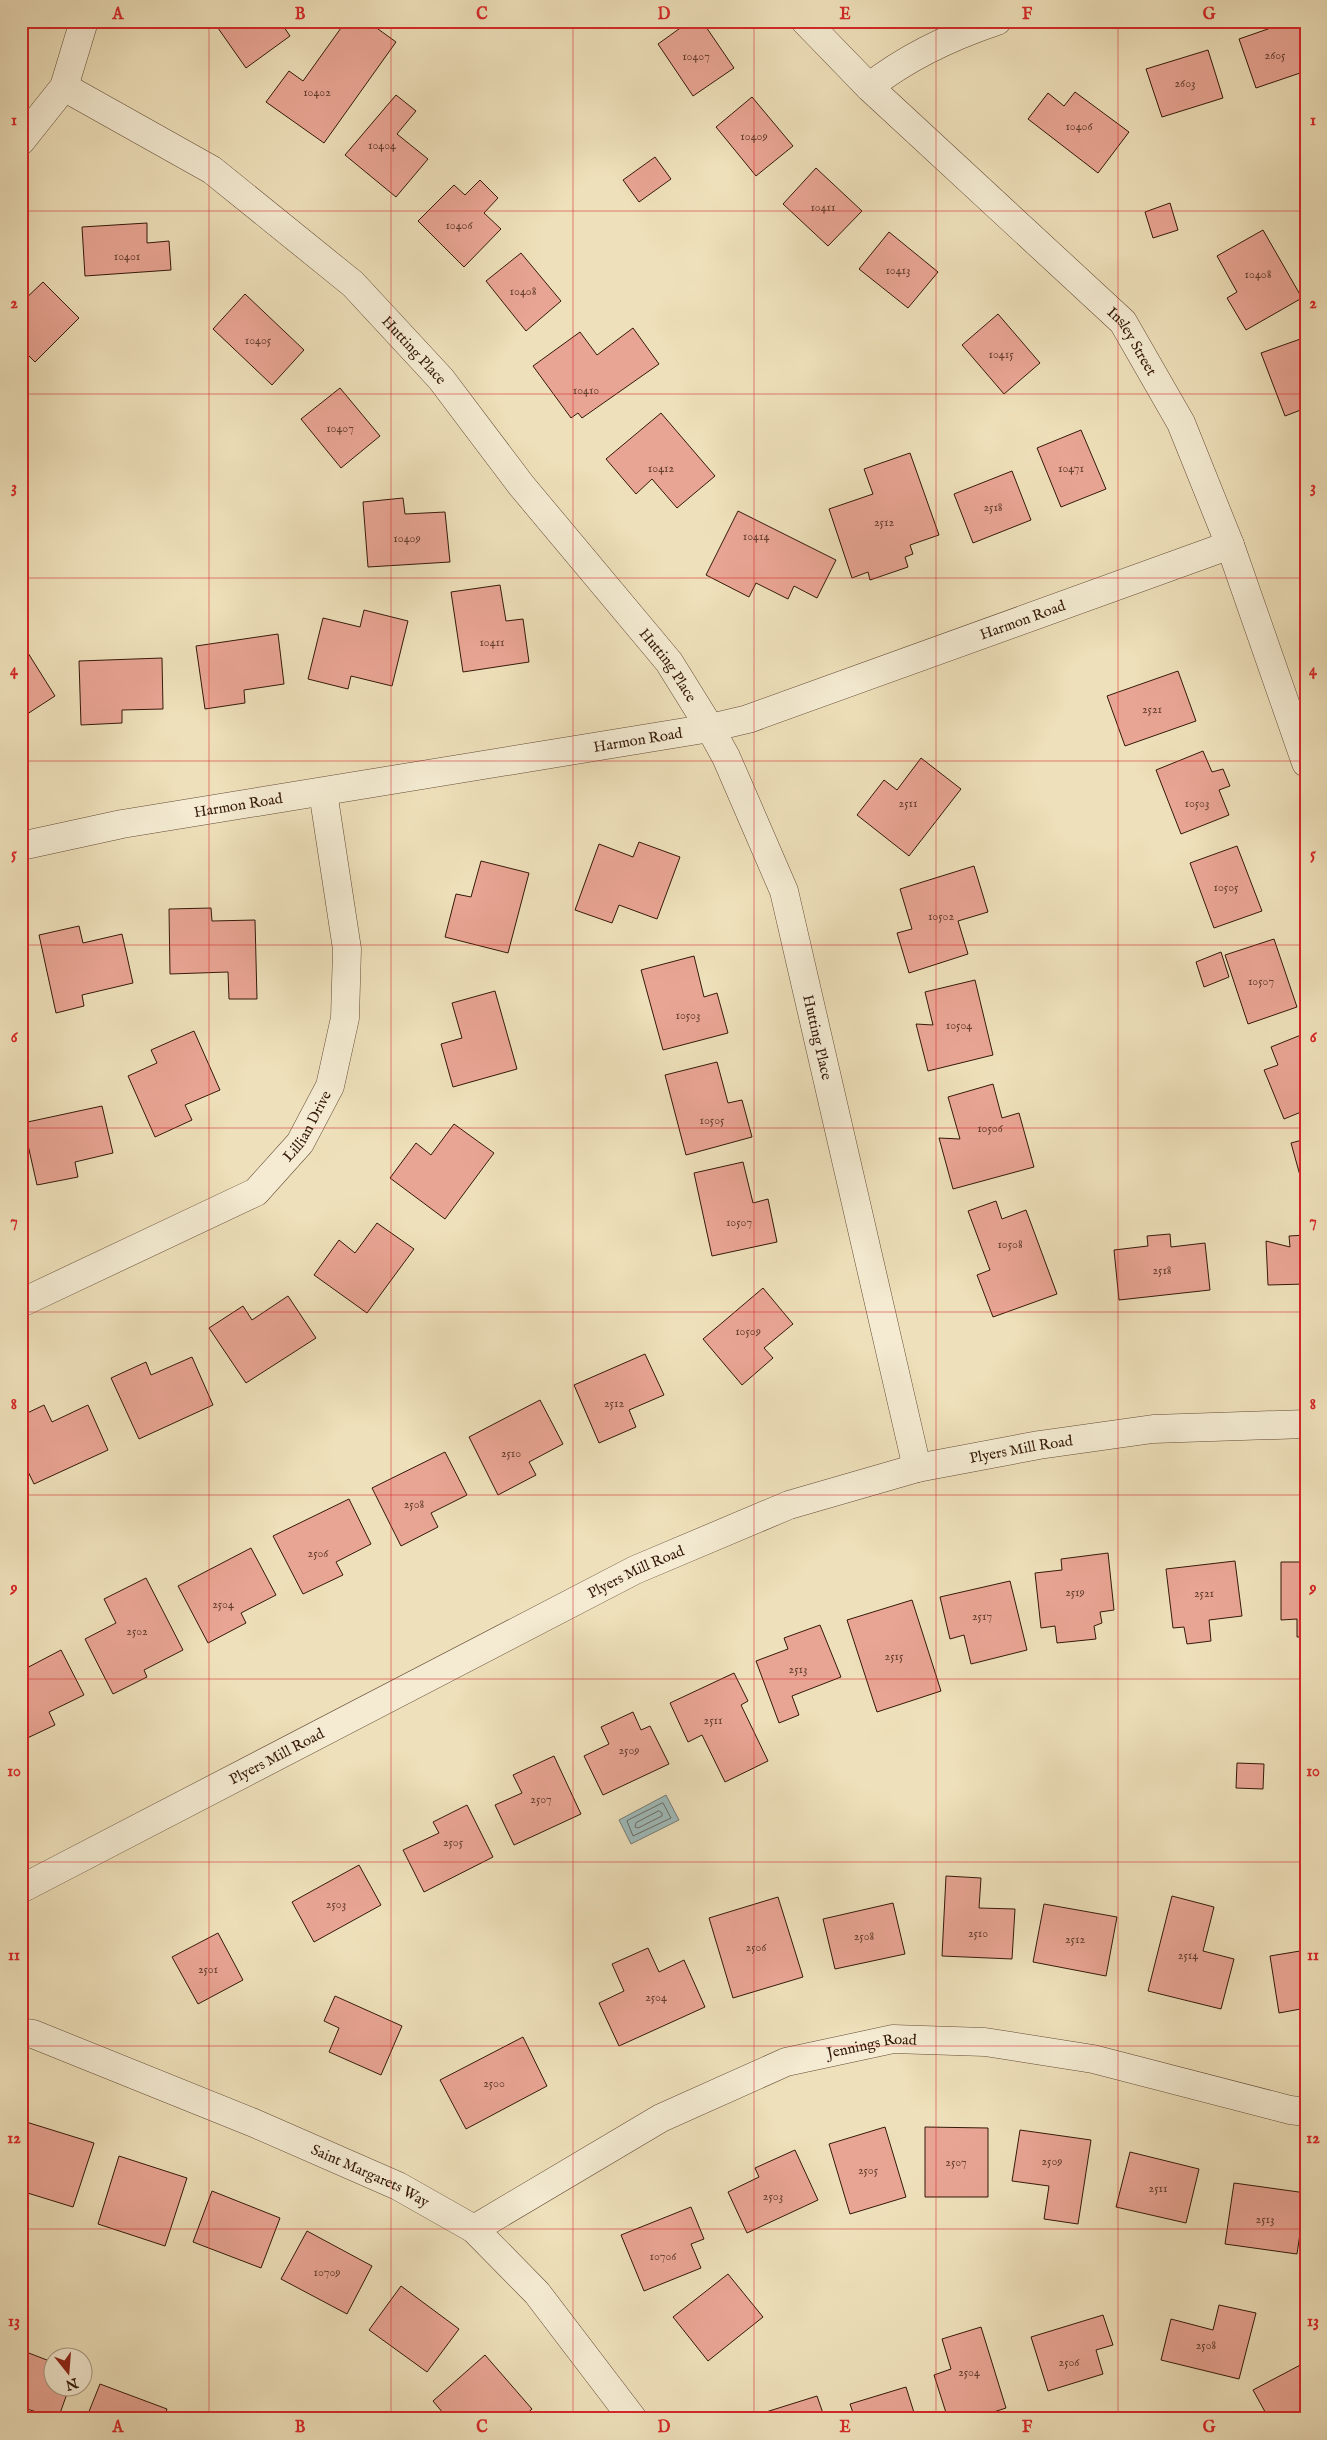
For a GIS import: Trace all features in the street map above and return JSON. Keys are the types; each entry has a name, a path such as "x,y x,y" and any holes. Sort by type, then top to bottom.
{"street":[{"path":"21,141 64,87 84,21"},
{"name":"Insley Street","path":"805,21 869,87 1123,322 1181,423 1230,545 1306,763"},
{"path":"869,87 890,70 934,46 997,21"},
{"name":"Hutting Place","path":"64,87 212,170 353,284 441,378 521,485 669,662 710,728 726,757 784,891 916,1468"},
{"name":"Harmon Road","path":"21,846 122,824 710,728 766,714 1230,545"},
{"name":"Lillian Drive","path":"21,1303 256,1192 300,1143 330,1086 345,1018 347,949 323,792"},
{"name":"Plyers Mill Road","path":"21,1889 636,1570 790,1505 916,1468 1039,1445 1153,1429 1306,1424"},
{"name":"Saint Margarets Way","path":"25,2030 254,2123 389,2182 474,2229 537,2293 633,2419"},
{"name":"Jennings Road","path":"474,2229 661,2118 786,2062 893,2039 985,2042 1093,2059 1290,2110 1306,2112"}],"water":[{"path":"666,1795 679,1820 631,1844 619,1820"}],"building":[{"path":"213,21 280,21 290,36 246,68"},
{"path":"346,21 367,21 396,42 324,143 266,102 289,71 303,81"},
{"path":"690,21 702,21 734,68 693,96 658,44"},
{"path":"1291,21 1300,21 1306,38 1306,71 1256,88 1239,39"},
{"path":"1208,50 1223,98 1162,117 1146,69"},
{"path":"1075,92 1129,132 1098,173 1028,119 1048,93 1064,106"},
{"path":"396,95 416,111 397,134 428,159 396,197 345,155"},
{"path":"752,97 793,146 756,176 716,127"},
{"path":"655,157 671,179 639,202 623,180"},
{"path":"816,168 862,211 828,246 783,204"},
{"path":"480,180 498,198 484,213 501,229 464,267 418,221 454,185 465,195"},
{"path":"1170,203 1178,230 1153,238 1145,212"},
{"path":"147,223 147,243 169,241 171,270 85,276 82,227"},
{"path":"1263,230 1302,298 1246,330 1227,298 1237,292 1217,256"},
{"path":"889,232 938,272 908,308 859,269"},
{"path":"521,253 561,301 526,331 486,281"},
{"path":"43,282 79,318 35,362 21,348 21,303"},
{"path":"245,294 304,350 272,385 213,329"},
{"path":"998,314 1040,363 1004,394 962,345"},
{"path":"633,328 659,364 582,418 578,413 571,418 533,366 580,332 597,355"},
{"path":"1306,337 1306,408 1285,416 1261,353"},
{"path":"340,388 380,436 341,468 301,419"},
{"path":"661,413 715,476 677,508 652,479 636,494 606,459"},
{"path":"1081,430 1106,489 1061,507 1037,448"},
{"path":"910,453 939,535 910,545 913,554 905,557 908,567 870,580 868,572 852,578 829,509 873,494 864,469"},
{"path":"1306,458 1306,471 1301,459"},
{"path":"1012,471 1031,520 973,543 954,494"},
{"path":"403,498 405,514 445,512 450,562 368,567 363,502"},
{"path":"738,511 836,560 817,598 794,586 788,599 756,583 749,597 706,575"},
{"path":"500,585 506,621 523,619 529,662 463,672 451,592"},
{"path":"364,610 408,621 392,686 351,676 348,689 308,679 323,618 360,627"},
{"path":"278,634 284,684 244,690 245,703 205,709 196,646"},
{"path":"28,653 55,696 21,718 21,658"},
{"path":"162,658 163,709 122,710 122,723 81,725 79,661"},
{"path":"1178,671 1196,721 1125,746 1107,696"},
{"path":"21,719 28,729 21,733"},
{"path":"1203,751 1212,772 1223,769 1230,786 1219,790 1229,815 1181,834 1156,770"},
{"path":"921,758 961,789 909,856 857,815 884,780 897,790"},
{"path":"639,842 680,857 657,919 619,905 612,923 575,910 599,844 633,857"},
{"path":"1237,846 1262,911 1214,928 1190,863"},
{"path":"481,861 529,873 508,953 445,937 456,894 471,897"},
{"path":"974,866 988,912 958,921 968,954 909,973 897,933 912,929 900,889"},
{"path":"211,908 212,921 255,920 257,999 229,999 228,972 170,974 169,909"},
{"path":"79,926 83,943 122,934 133,983 82,995 84,1006 56,1013 39,935"},
{"path":"1274,939 1297,1007 1248,1024 1225,955"},
{"path":"1221,952 1229,977 1204,987 1196,962"},
{"path":"694,956 704,997 717,993 728,1033 663,1050 641,970"},
{"path":"975,980 993,1055 928,1071 916,1024 933,1025 925,992"},
{"path":"495,991 517,1069 453,1087 441,1044 462,1038 452,1003"},
{"path":"194,1031 220,1090 185,1105 192,1120 155,1137 128,1076 157,1063 151,1050"},
{"path":"1306,1033 1306,1110 1284,1119 1264,1070 1278,1065 1271,1047"},
{"path":"717,1062 728,1103 742,1100 752,1137 686,1155 665,1075"},
{"path":"993,1084 1002,1118 1019,1113 1034,1167 953,1189 939,1138 960,1139 948,1097"},
{"path":"102,1106 113,1153 75,1162 78,1177 37,1185 23,1123"},
{"path":"454,1124 494,1153 445,1219 390,1178 416,1143 431,1155"},
{"path":"1306,1139 1306,1197 1291,1143"},
{"path":"743,1162 753,1203 768,1199 777,1242 712,1256 694,1173"},
{"path":"996,1201 1002,1219 1026,1210 1057,1294 993,1317 977,1275 990,1270 968,1211"},
{"path":"377,1223 414,1249 367,1313 314,1275 339,1240 355,1253"},
{"path":"1170,1234 1171,1247 1205,1243 1210,1290 1119,1300 1114,1250 1148,1246 1147,1236"},
{"path":"1306,1235 1306,1284 1268,1285 1266,1241 1290,1247 1289,1236"},
{"path":"763,1288 793,1324 764,1348 773,1358 742,1385 703,1339"},
{"path":"288,1296 316,1338 246,1383 209,1328 243,1306 252,1320"},
{"path":"645,1354 664,1395 629,1410 636,1427 599,1443 574,1385"},
{"path":"192,1357 213,1405 139,1439 111,1378 146,1362 151,1375"},
{"path":"540,1400 563,1444 529,1462 536,1475 498,1495 469,1437"},
{"path":"44,1405 52,1422 88,1405 108,1450 34,1484 21,1457 21,1416"},
{"path":"445,1452 467,1495 431,1513 438,1527 401,1546 372,1488"},
{"path":"349,1499 371,1544 336,1562 343,1575 303,1594 273,1536"},
{"path":"251,1548 276,1595 241,1613 246,1623 208,1643 178,1586"},
{"path":"1108,1553 1114,1610 1100,1612 1102,1623 1094,1626 1096,1639 1057,1643 1055,1626 1041,1628 1035,1573 1062,1570 1061,1559"},
{"path":"1235,1561 1242,1616 1209,1620 1211,1641 1187,1644 1184,1627 1173,1628 1166,1569"},
{"path":"1281,1562 1306,1562 1306,1637 1297,1637 1297,1619 1281,1620"},
{"path":"146,1578 183,1650 144,1670 147,1677 113,1694 85,1639 116,1623 104,1599"},
{"path":"1010,1581 1027,1650 971,1664 964,1635 950,1639 940,1597"},
{"path":"912,1600 941,1691 877,1712 847,1620"},
{"path":"820,1625 841,1677 792,1696 799,1715 779,1723 756,1661 788,1649 784,1638"},
{"path":"61,1650 84,1695 49,1712 55,1725 21,1741 21,1671"},
{"path":"734,1673 748,1701 741,1705 768,1761 725,1782 702,1735 688,1742 670,1703"},
{"path":"633,1712 641,1730 650,1726 669,1764 603,1795 584,1756 609,1744 601,1727"},
{"path":"554,1756 581,1814 514,1845 495,1805 522,1793 513,1775"},
{"path":"1237,1763 1264,1764 1263,1789 1236,1788"},
{"path":"467,1805 493,1857 424,1892 403,1850 439,1833 433,1822"},
{"path":"359,1865 381,1905 314,1942 292,1902"},
{"path":"946,1876 981,1878 979,1908 1015,1909 1012,1959 942,1956"},
{"path":"1172,1896 1214,1907 1203,1951 1234,1959 1221,2009 1148,1991"},
{"path":"778,1897 803,1977 733,1998 709,1918"},
{"path":"893,1903 905,1954 835,1969 823,1919"},
{"path":"1044,1904 1117,1917 1106,1976 1033,1962"},
{"path":"218,1933 243,1980 198,2004 172,1957"},
{"path":"648,1948 659,1972 684,1960 705,2007 619,2046 599,2003 624,1991 612,1964"},
{"path":"1306,1950 1306,2008 1279,2013 1270,1956"},
{"path":"335,1996 402,2026 381,2075 329,2052 339,2028 324,2021"},
{"path":"523,2037 547,2086 466,2129 440,2080"},
{"path":"23,2121 94,2143 73,2207 21,2191 27,2172 21,2170"},
{"path":"885,2127 906,2197 850,2214 829,2144"},
{"path":"925,2127 988,2128 988,2197 925,2197"},
{"path":"1020,2130 1091,2140 1078,2224 1044,2219 1049,2186 1012,2181"},
{"path":"795,2150 818,2200 747,2233 728,2192 759,2177 755,2168"},
{"path":"1130,2152 1199,2169 1186,2223 1116,2207"},
{"path":"119,2156 187,2178 165,2246 98,2224"},
{"path":"1234,2183 1306,2193 1297,2254 1225,2244"},
{"path":"212,2191 280,2218 261,2268 193,2242"},
{"path":"691,2207 704,2239 691,2244 701,2268 644,2291 621,2235"},
{"path":"307,2231 372,2266 347,2314 281,2279"},
{"path":"728,2274 763,2317 708,2361 673,2317"},
{"path":"401,2286 459,2329 427,2372 369,2330"},
{"path":"1219,2305 1256,2313 1239,2379 1161,2360 1171,2319 1213,2330"},
{"path":"1103,2315 1113,2345 1096,2350 1103,2374 1048,2391 1031,2337"},
{"path":"981,2327 1006,2408 972,2419 948,2419 934,2375 951,2369 942,2339"},
{"path":"21,2350 42,2358 42,2398 65,2398 58,2419 21,2407"},
{"path":"485,2355 532,2409 521,2419 448,2419 433,2401"},
{"path":"1306,2362 1306,2419 1269,2419 1253,2390"},
{"path":"100,2384 167,2409 164,2419 86,2419"},
{"path":"906,2387 916,2419 855,2419 850,2404"},
{"path":"817,2396 825,2419 751,2419 750,2417"}]}
